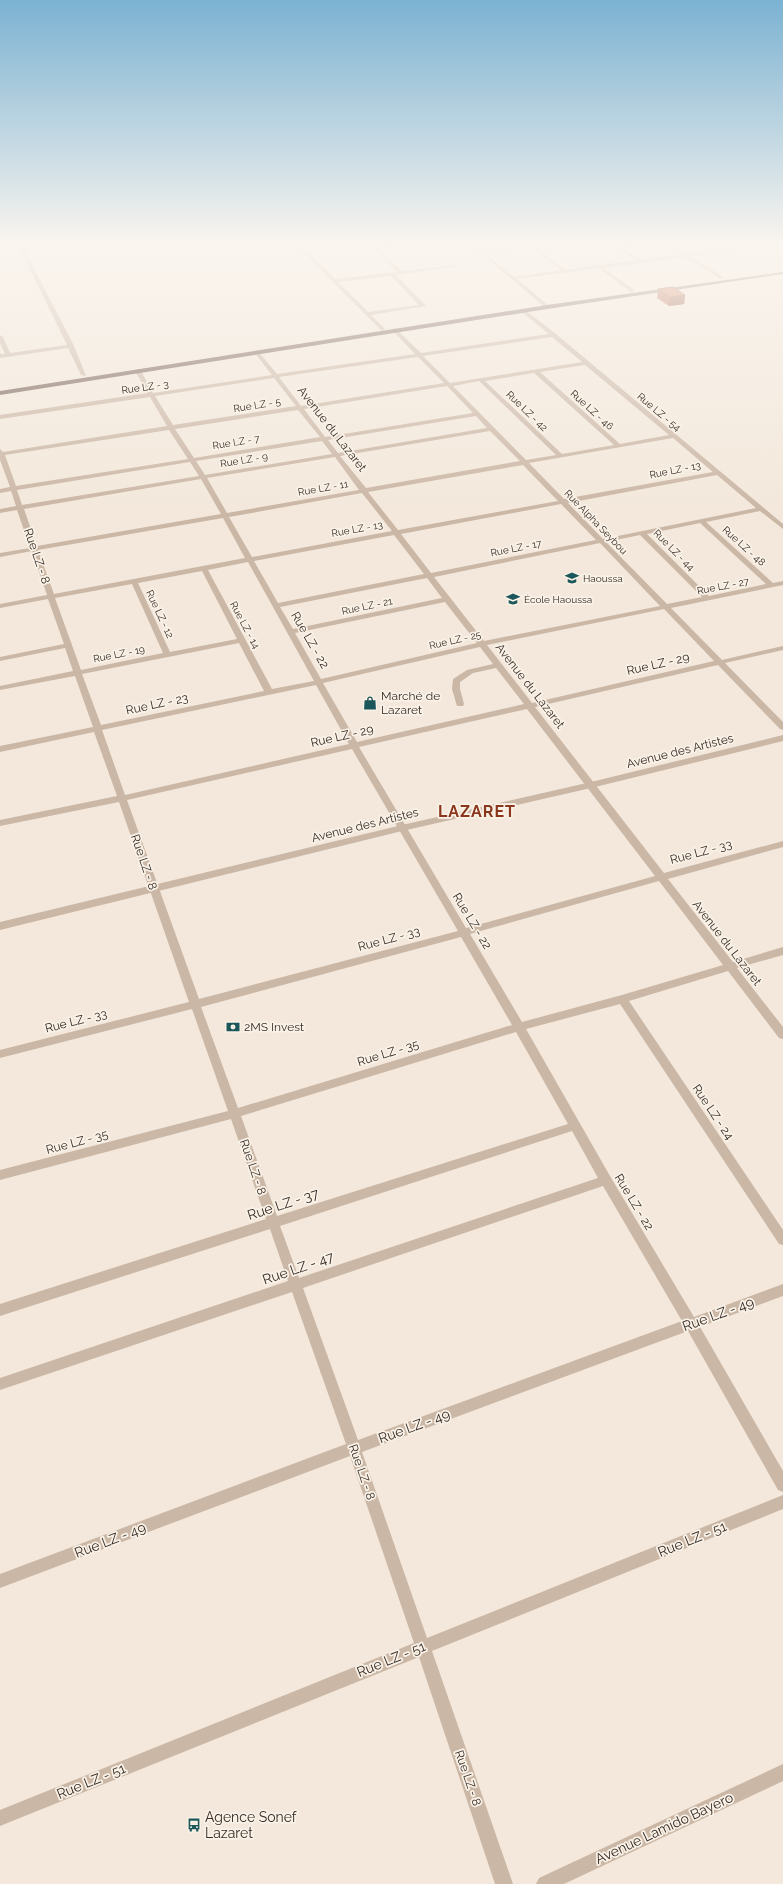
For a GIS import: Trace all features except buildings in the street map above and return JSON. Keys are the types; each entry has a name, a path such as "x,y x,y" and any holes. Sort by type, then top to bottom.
{"main road":[{"path":"0,388 357,333"},
{"path":"0,393 377,333"}],"street":[{"path":"64,333 84,375"},
{"name":"Rue Alpha Seybou","path":"398,333 783,727"},
{"name":"Rue LZ - 54","path":"551,333 783,527"},
{"name":"Rue LZ - 3","path":"0,417 554,335"},
{"path":"0,337 8,355"},
{"path":"0,356 71,346"},
{"name":"Avenue du Lazaret","path":"257,352 783,1034"},
{"name":"Rue LZ - 5","path":"0,453 171,428 587,363"},
{"name":"Rue LZ - 22","path":"138,371 154,395 171,428 203,477 354,745 520,1027 606,1180 691,1324 783,1485"},
{"name":"Rue LZ - 46","path":"535,371 619,446"},
{"name":"Rue LZ - 42","path":"481,380 561,456"},
{"name":"Rue LZ - 7","path":"0,492 476,414"},
{"name":"Rue LZ - 9","path":"0,511 491,429"},
{"name":"Rue LZ - 11","path":"0,555 674,436"},
{"name":"Rue LZ - 8","path":"0,453 354,1448 504,1884"},
{"name":"Rue LZ - 13","path":"0,606 718,472"},
{"name":"Rue LZ - 17","path":"276,606 761,509"},
{"name":"Rue LZ - 48","path":"701,521 772,586"},
{"name":"Rue LZ - 44","path":"642,533 708,598"},
{"name":"Rue LZ - 14","path":"204,568 269,692"},
{"name":"Rue LZ - 12","path":"134,582 168,655"},
{"name":"Rue LZ - 27","path":"666,608 783,583"},
{"name":"Rue LZ - 21","path":"290,632 448,600"},
{"name":"Rue LZ - 25","path":"319,682 482,644 666,608"},
{"name":"Rue LZ - 19","path":"0,688 242,640"},
{"path":"0,659 69,645"},
{"name":"Rue LZ - 29","path":"0,823 123,798 783,648"},
{"path":"460,704 456,690 456,681 461,676 471,671 498,664"},
{"name":"Rue LZ - 23","path":"0,749 319,682"},
{"name":"Avenue des Artistes","path":"0,926 402,828 591,785 783,738"},
{"name":"Rue LZ - 33","path":"0,1054 464,933 661,876 783,844"},
{"name":"Rue LZ - 35","path":"0,1176 234,1114 520,1027 622,999 783,951"},
{"name":"Rue LZ - 24","path":"622,999 783,1240"},
{"name":"Rue LZ - 37","path":"0,1310 575,1126"},
{"name":"Rue LZ - 47","path":"0,1384 606,1180"},
{"name":"Rue LZ - 49","path":"0,1581 354,1448 783,1290"},
{"name":"Rue LZ - 51","path":"0,1818 783,1502"},
{"name":"Avenue Lamido Bayero","path":"545,1884 783,1772"}],"place":[{"name":"Haoussa","path":"572,578"},
{"name":"École Haoussa","path":"513,599"},
{"name":"Marché de Lazaret","path":"370,703"},
{"name":"2MS Invest","path":"233,1027"},
{"name":"Agence Sonef Lazaret","path":"194,1825"}],"district":[{"name":"LAZARET","path":"477,811"}]}
